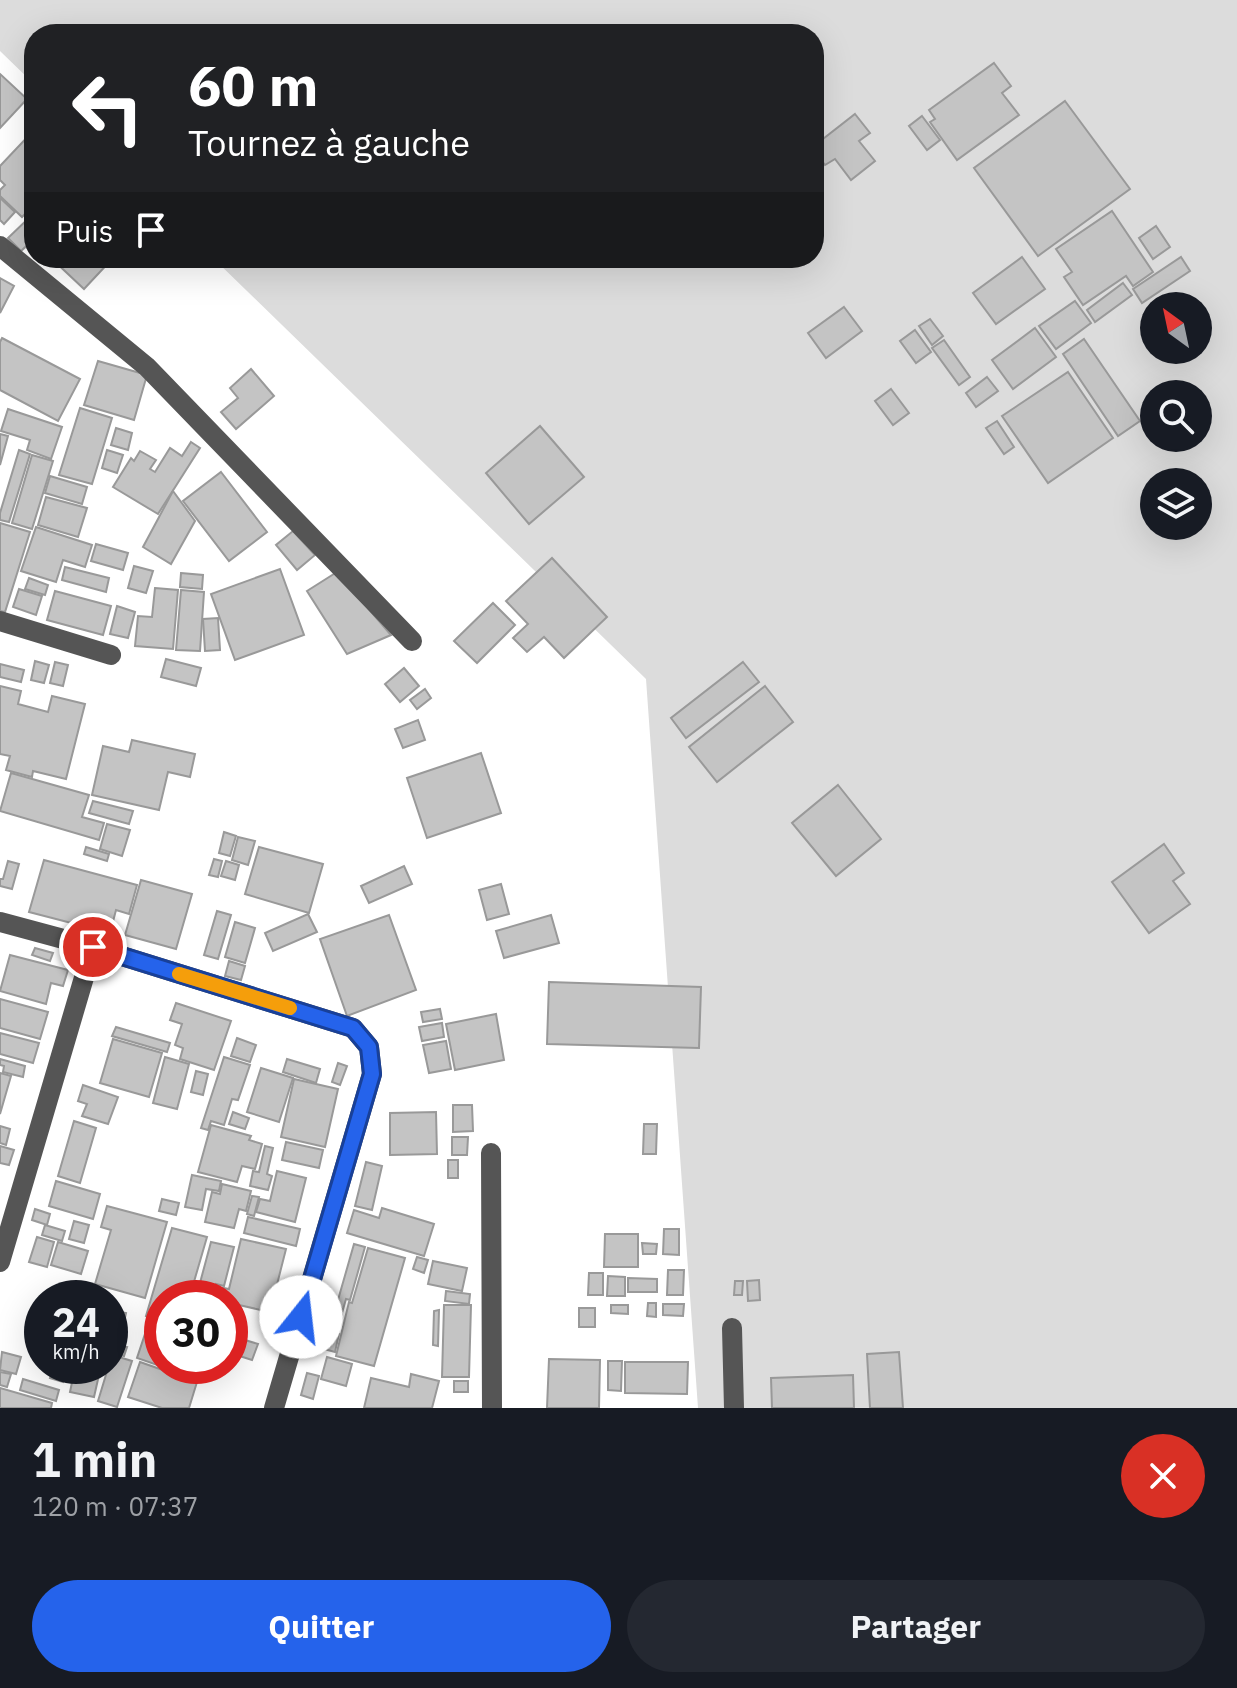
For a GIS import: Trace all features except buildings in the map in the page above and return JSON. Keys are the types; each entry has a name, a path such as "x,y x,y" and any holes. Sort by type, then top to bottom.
{"street":[{"path":"0,246 24,266"},
{"path":"27,268 147,367 412,641"},
{"path":"0,621 111,655"},
{"path":"0,922 93,947 353,1028 369,1047 372,1074 274,1408"},
{"path":"0,1262 93,947"},
{"path":"491,1153 492,1408"},
{"path":"732,1328 734,1408"}],"shaded area":[{"path":"0,0 1237,0 1237,1408 698,1408 646,679 223,268 824,268 824,24 24,24 24,74 0,51"}],"slow traffic":[{"path":"179,974 290,1008"}],"route":[{"path":"93,947 353,1028 369,1047 372,1074 301,1317"}]}
